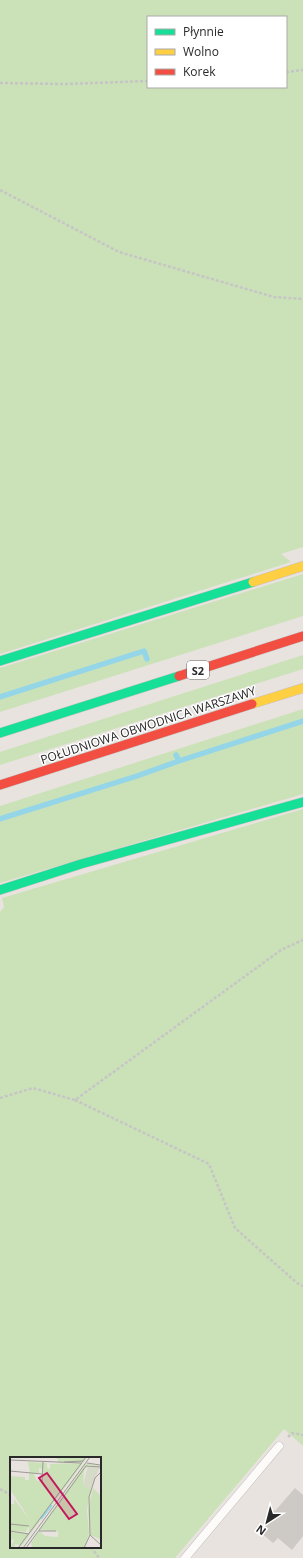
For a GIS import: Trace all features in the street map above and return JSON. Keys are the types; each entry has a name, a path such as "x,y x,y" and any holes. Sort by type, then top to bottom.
{"main road":[{"path":"0,661 303,566"},
{"name":"S2","path":"0,733 303,636"},
{"name":"POŁUDNIOWA OBWODNICA WARSZAWY","path":"0,785 303,688"},
{"path":"0,890 81,864 303,802"}],"lane":[{"path":"185,1558 279,1446"}],"path":[{"path":"287,72 303,70"},
{"path":"0,83 66,84 147,81"},
{"path":"0,190 119,252 274,297 303,299"},
{"path":"76,1100 281,950 303,940"},
{"path":"0,1098 33,1088 76,1100 209,1164 235,1228 297,1283 303,1286"},
{"path":"0,1489 10,1494"},
{"path":"92,1548 99,1558"}],"green space":[{"path":"0,0 303,0 303,547 281,554 291,562 0,654"},
{"path":"303,574 303,616 0,712 0,668"},
{"path":"303,655 303,669 0,765 0,752"},
{"path":"303,709 303,794 0,883 0,806"},
{"path":"303,809 303,1446 284,1429 175,1558 0,1558 0,912 4,907 2,898"}],"building":[{"path":"295,1488 303,1495 303,1536 292,1550 278,1538 273,1543 259,1531 274,1510 275,1511"}],"waterway":[{"path":"0,697 144,651 147,659"},
{"path":"176,755 179,761 303,721"},
{"path":"0,819 137,776 179,761"}],"traffic: fast":[{"path":"0,661 253,582"},
{"path":"0,733 179,676"},
{"path":"0,890 81,864 303,802"}],"traffic: slow":[{"path":"253,582 303,566"},
{"path":"252,704 303,688"}],"traffic: jam":[{"path":"179,676 303,636"},
{"path":"0,785 252,704"}]}
